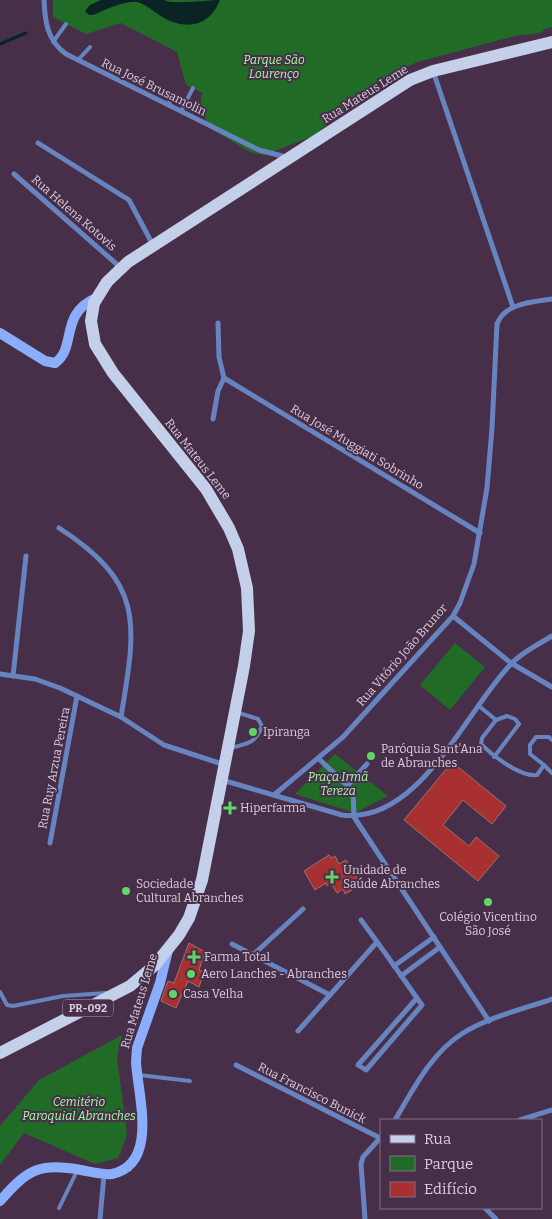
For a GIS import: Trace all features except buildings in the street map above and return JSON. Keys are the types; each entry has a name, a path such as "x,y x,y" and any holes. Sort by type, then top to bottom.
{"main road":[{"name":"Rua Mateus Leme","path":"168,950 189,918 196,901 236,712 249,631 246,588 238,549 222,514 206,489 100,354 91,321 96,298 121,268 398,87 433,71 552,42"},
{"name":"PR-092","path":"0,1053 118,993 142,978 168,950"}],"street":[{"path":"44,0 46,25 53,42"},
{"name":"Rua José Brusamolin","path":"53,42 58,48 78,60 259,150 291,158"},
{"path":"433,71 514,307 552,298"},
{"path":"38,143 129,200 154,246"},
{"name":"Rua Helena Kotovis","path":"14,174 121,268"},
{"path":"0,333 45,361 55,363 62,356 78,309 96,298"},
{"name":"Rua Vitório João Brunor","path":"274,795 343,737 453,616 474,564 480,533 490,456 497,324 505,311 514,307"},
{"path":"213,419 218,391 224,378 218,357 218,323"},
{"name":"Rua José Muggiati Sobrinho","path":"224,378 480,533"},
{"path":"59,528 84,544 106,564 122,589 127,603 133,633 121,717"},
{"path":"13,676 26,556"},
{"path":"453,616 512,663 552,688"},
{"path":"222,780 327,812 354,817 383,808 410,792 421,781 512,663 552,636"},
{"path":"0,674 48,683 121,717 164,745 225,765"},
{"name":"Rua Ruy Arzua Pereira","path":"50,843 78,696"},
{"path":"319,759 353,791 354,817 489,1021"},
{"path":"347,786 367,764"},
{"path":"252,955 303,910"},
{"path":"361,920 417,998 422,1006 366,1070 358,1065 417,998"},
{"path":"394,966 434,937"},
{"path":"298,1031 377,942"},
{"path":"232,944 330,995"},
{"path":"401,976 440,947"},
{"name":"Rua Mateus Leme","path":"0,1201 19,1179 36,1169 48,1167 78,1169 104,1174 119,1172 128,1167 140,1151 142,1132 137,1075 137,1048 160,983 168,950"},
{"path":"396,1119 420,1077 453,1041 473,1027 552,999"},
{"name":"Rua Francisco Bunick","path":"236,1065 380,1137"},
{"path":"523,1119 552,1110"},
{"path":"365,1219 361,1164 363,1157 380,1137"},
{"path":"100,1219 104,1174"},
{"path":"486,1209 496,1219"}],"lane":[{"path":"53,42 66,24"},
{"path":"78,60 90,48"},
{"path":"181,111 193,88"},
{"path":"170,94 170,106"},
{"path":"479,706 496,720"},
{"path":"228,748 253,741 258,737 262,726 258,719 236,712"},
{"path":"494,756 519,724 515,719 507,716 496,720 482,738 481,744 494,756 530,776 538,775 544,765"},
{"path":"551,737 536,738 530,745 530,754 552,773"},
{"path":"0,992 7,1006 63,996 118,993"},
{"path":"137,1075 190,1081"},
{"path":"59,1208 78,1169"}],"green space":[{"name":"Parque São Lourenço","path":"53,0 552,0 552,27 545,29 541,33 515,36 417,62 385,78 313,136 264,155 250,152 211,129 201,112 201,97 203,93 186,85 177,52 121,23 86,34 53,17"},
{"path":"455,643 485,667 450,710 420,685"},
{"name":"Praça Irmã Tereza","path":"335,754 388,796 355,813 295,794"},
{"name":"Cemitério Paroquial Abranches","path":"122,1035 117,1057 127,1135 118,1158 95,1164 24,1133 0,1165 0,1126 39,1080"}],"shaded area":[{"path":"101,0 164,0 182,2 220,0 211,15 204,20 189,25 173,22 137,2 121,4 93,15 89,15 85,11 90,5"}],"waterway":[{"path":"0,44 26,33"}],"place":[{"name":"Ipiranga","path":"253,732"},
{"name":"Paróquia Sant'Ana de Abranches","path":"371,756"},
{"name":"Hiperfarma","path":"230,808"},
{"name":"Unidade de Saúde Abranches","path":"332,877"},
{"name":"Sociedade Cultural Abranches","path":"126,891"},
{"name":"Colégio Vicentino São José","path":"488,902"},
{"name":"Farma Total","path":"194,957"},
{"name":"Aero Lanches - Abranches","path":"191,974"},
{"name":"Casa Velha","path":"173,994"}]}
